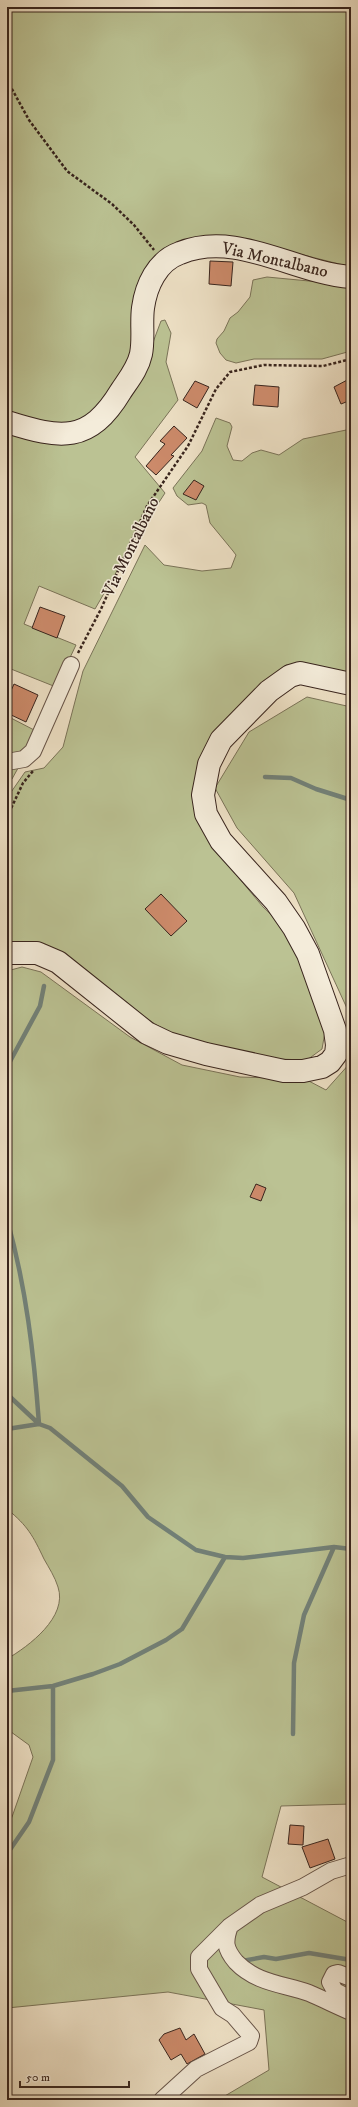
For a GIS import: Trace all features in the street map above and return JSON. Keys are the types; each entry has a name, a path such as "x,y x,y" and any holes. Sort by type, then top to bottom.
{"street":[{"name":"Via Montalbano","path":"7,422 38,431 70,434 87,428 100,421 112,406 137,366 141,353 143,309 146,294 154,274 164,263 178,253 215,246 240,249 314,270 351,277"},
{"path":"7,762 18,761 29,756 71,665"},
{"path":"7,953 37,953 58,962 147,1033 168,1043 206,1054 284,1071 303,1071 322,1067 330,1062 336,1054 338,1045 335,1030 308,954 294,928 276,902 221,841 206,814 203,795 209,764 221,740 275,687 290,676 300,673 351,684"},
{"path":"162,2100 196,2069 249,2042 251,2039 251,2036 233,2015 222,2008 199,1969 199,1957 230,1926 260,1905 303,1887 331,1872 351,1865"},
{"path":"230,1926 226,1938 228,1952 245,1972 261,1980 308,1993 351,2012"},
{"path":"351,1978 338,1973 334,1974 330,1982 334,1991 351,1999"}],"path":[{"path":"7,80 29,120 67,171 112,204 134,226 164,263"},
{"name":"Via Montalbano","path":"71,665 101,609 147,506 188,446 216,389 230,372 264,365 323,366 351,359"}],"green space":[{"path":"7,7 351,7 351,267 244,240 164,252 131,356 98,411 61,429 7,413"},
{"path":"267,277 351,285 351,351 322,359 254,359 236,363 226,360 220,353 216,343 217,339 224,331 230,318 238,312 250,297 253,280"},
{"path":"165,320 171,333 166,362 178,400 135,457 165,493 137,536 95,609 39,586 24,624 76,645 56,687 11,669 7,679 7,432 65,441 149,353 161,321"},
{"path":"216,418 230,423 232,427 227,446 233,460 242,461 252,453 261,450 279,455 303,439 351,429 351,674 308,664 286,665 269,678 212,734 198,763 193,796 214,848 263,907 282,925 296,945 325,1032 322,1049 307,1060 276,1059 195,1043 170,1033 140,1015 7,946 7,798 25,772 44,768 63,747 83,671 145,545 164,565 202,571 231,568 236,555 210,523 206,505 202,503 188,505 177,496 173,488 202,451"},
{"path":"307,697 351,707 351,1017 294,893 237,828 215,788 249,732"},
{"path":"7,716 38,732 12,779 7,774"},
{"path":"22,967 41,972 130,1037 182,1065 240,1077 305,1079 326,1090 351,1062 351,1804 281,1806 262,1877 351,1924 351,2100 218,2100 269,2070 264,2010 168,1992 7,2008 7,1825 12,1817 33,1757 29,1745 7,1729 7,1659 26,1646 52,1620 60,1598 55,1580 33,1538 25,1526 7,1509 7,971"}],"building":[{"path":"210,261 233,262 231,286 209,284"},
{"path":"351,378 351,400 341,404 334,387"},
{"path":"195,381 209,387 197,408 183,400"},
{"path":"255,385 279,387 278,407 253,405"},
{"path":"174,426 187,438 171,455 174,456 156,475 146,466 165,444 160,441"},
{"path":"194,480 204,486 196,500 183,494"},
{"path":"40,607 65,616 57,638 32,628"},
{"path":"14,684 38,695 26,722 7,713 7,700"},
{"path":"161,894 187,921 171,936 145,909"},
{"path":"256,1184 266,1188 261,1201 250,1197"},
{"path":"290,1825 304,1826 303,1845 288,1844"},
{"path":"328,1839 335,1859 310,1868 302,1847"},
{"path":"180,2028 186,2040 194,2034 205,2054 187,2064 181,2054 171,2060 159,2040 164,2034"}],"waterway":[{"path":"265,777 291,778 316,789 351,800"},
{"path":"7,1067 40,1006 44,986"},
{"path":"7,1219 14,1244 24,1295 35,1372 39,1424"},
{"path":"7,1394 39,1424 50,1428 122,1486 148,1517 196,1550 225,1557 243,1558 334,1547 351,1549"},
{"path":"7,1429 39,1424"},
{"path":"293,1734 294,1663 304,1615 334,1547"},
{"path":"7,1691 53,1686 93,1674 120,1664 166,1640 182,1629 225,1557"},
{"path":"7,1854 29,1822 53,1760 53,1686"},
{"path":"242,1961 264,1957 276,1959 309,1953 351,1960"}]}
